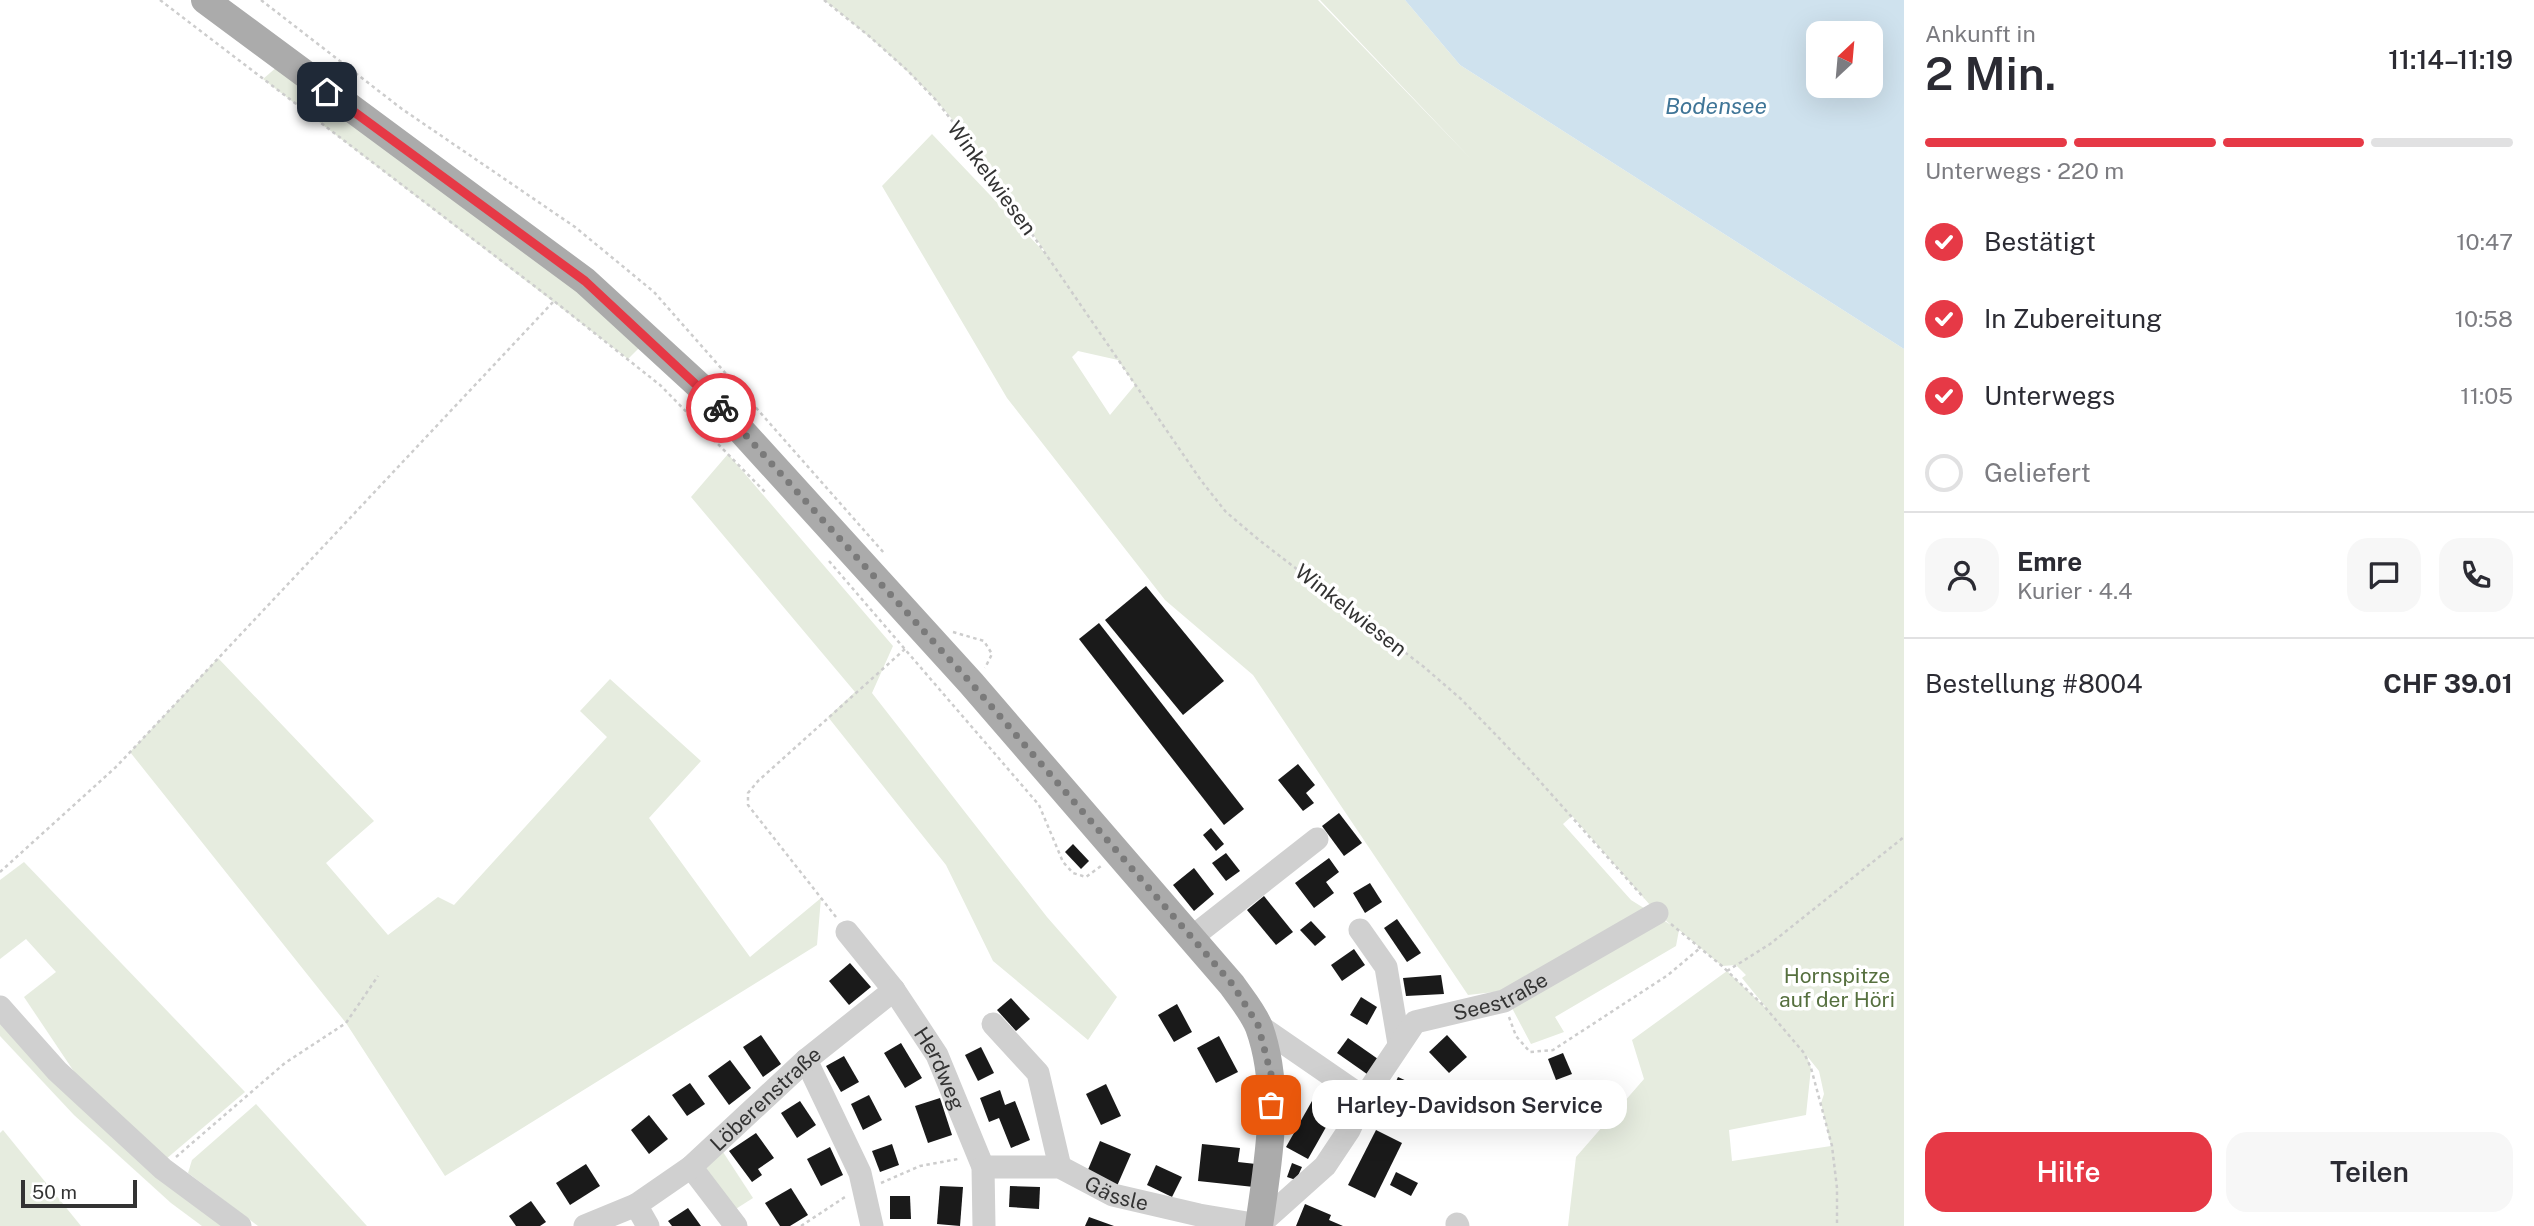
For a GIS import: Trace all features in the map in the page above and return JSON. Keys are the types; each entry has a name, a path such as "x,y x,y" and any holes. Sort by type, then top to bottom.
{"main road":[{"path":"205,0 594,289 707,393 1049,773 1233,985 1258,1025 1272,1078 1271,1133 1259,1226"}],"street":[{"path":"1191,938 1317,839"},
{"name":"Seestraße","path":"1259,1226 1325,1166 1349,1130 1364,1098 1415,1022 1504,1001 1650,905"},
{"path":"1360,930 1386,967 1399,1044"},
{"name":"Herdweg","path":"847,932 894,990 937,1055 981,1161 985,1226"},
{"name":"Löberenstraße","path":"584,1226 636,1205 691,1167 806,1060 894,990"},
{"path":"0,1007 57,1071 163,1169 240,1226"},
{"name":"Gässle","path":"993,1024 1038,1073 1060,1167"},
{"path":"1258,1025 1364,1098"},
{"path":"806,1060 860,1172 872,1226"},
{"name":"Gässle","path":"981,1161 1060,1167 1113,1195 1259,1226"},
{"path":"691,1167 736,1226"},
{"path":"636,1205 648,1226"}],"path":[{"path":"160,0 660,385 771,497"},
{"name":"Winkelwiesen","path":"824,0 869,36 935,99 981,160 1200,480 1226,512 1461,699 1528,768 1650,905 1727,971 1793,1038 1811,1068 1832,1146 1837,1188 1837,1226"},
{"path":"0,872 117,766 554,301"},
{"path":"824,555 1039,805 1063,862 1073,873 1086,877 1117,853"},
{"path":"847,932 748,805 748,793 905,649"},
{"path":"1727,971 1770,944 1904,837"},
{"path":"1504,1001 1516,1036 1530,1052 1553,1050 1668,975 1700,948"},
{"path":"163,1169 285,1063 346,1023 378,976"},
{"path":"801,1226 846,1196 864,1191 920,1166 981,1161"}],"green space":[{"name":"Hornspitze auf der Höri","path":"824,0 1318,0 1472,160 1320,0 1405,0 1460,65 1904,349 1904,1226 1568,1226 1576,1157 1644,1079 1632,1040 1727,971 1768,1010 1742,978 1746,975 1736,965 1722,966 1679,930 1676,946 1555,1017 1564,1032 1531,1044 1503,991 1468,995 1253,675 1165,600 1007,398 882,186 932,134 1047,255 993,174 949,115 880,46","holes":["1078,351 1118,360 1135,385 1110,415 1072,357","1572,816 1657,913 1671,925 1631,900 1563,824","1807,1056 1819,1071 1824,1094 1821,1103 1831,1146 1732,1161 1729,1130 1806,1115 1811,1068"]},
{"path":"285,60 648,339 628,359 263,79"},
{"path":"728,454 893,646 872,693 1047,917 1117,997 1088,1040 993,961 946,865 828,717 855,692 691,497"},
{"path":"218,658 374,821 326,863 388,935 438,897 454,905 607,737 580,711 610,679 701,761 649,818 750,957 821,898 817,945 445,1176 346,1023 130,752"},
{"path":"24,862 245,1092 166,1159 81,1082 24,997 56,972 26,939 0,959 0,880"},
{"path":"0,1016 229,1226 202,1226 171,1203 74,1115 0,1036"},
{"path":"256,1104 367,1226 258,1226 188,1173 192,1160"},
{"path":"3,1130 81,1226 0,1226 0,1133"},
{"path":"723,1152 753,1198 731,1212 698,1168"}],"water":[{"name":"Bodensee","path":"1405,0 1904,0 1904,349 1460,65"}],"building":[{"path":"1146,586 1224,681 1183,715 1105,620"},
{"path":"1099,623 1244,809 1224,825 1079,639"},
{"path":"1298,764 1315,785 1306,793 1314,803 1303,811 1278,780"},
{"path":"1339,813 1362,843 1344,856 1322,826"},
{"path":"1211,828 1224,844 1216,851 1203,835"},
{"path":"1073,844 1089,861 1081,869 1065,852"},
{"path":"1226,853 1240,871 1226,881 1212,863"},
{"path":"1329,858 1339,872 1326,882 1334,893 1314,908 1295,883"},
{"path":"1194,868 1214,894 1194,911 1173,885"},
{"path":"1370,883 1382,902 1365,913 1353,893"},
{"path":"1264,896 1293,932 1276,945 1247,910"},
{"path":"1397,919 1421,953 1407,962 1384,928"},
{"path":"1311,921 1326,937 1315,946 1300,930"},
{"path":"1354,949 1365,965 1342,981 1331,965"},
{"path":"850,963 871,987 849,1005 829,981"},
{"path":"1441,975 1444,994 1406,996 1403,978"},
{"path":"1361,997 1377,1007 1367,1025 1350,1015"},
{"path":"1011,998 1030,1019 1016,1031 997,1010"},
{"path":"1177,1004 1192,1032 1174,1042 1158,1015"},
{"path":"761,1035 781,1064 763,1077 743,1047"},
{"path":"1447,1035 1467,1057 1449,1073 1429,1052"},
{"path":"1219,1036 1238,1072 1216,1083 1197,1048"},
{"path":"1348,1038 1378,1059 1367,1074 1337,1053"},
{"path":"901,1043 922,1078 905,1088 884,1053"},
{"path":"981,1047 994,1073 978,1081 965,1055"},
{"path":"1563,1053 1572,1074 1556,1080 1548,1059"},
{"path":"844,1056 859,1082 841,1092 826,1066"},
{"path":"730,1060 751,1088 729,1105 708,1076"},
{"path":"1398,1077 1422,1088 1411,1112 1387,1101"},
{"path":"690,1083 705,1104 687,1116 672,1095"},
{"path":"1106,1084 1121,1116 1101,1125 1086,1094"},
{"path":"1000,1090 1005,1105 1015,1101 1030,1140 1011,1148 999,1118 989,1122 980,1098"},
{"path":"869,1095 882,1120 863,1130 851,1104"},
{"path":"940,1098 952,1135 928,1143 915,1106"},
{"path":"800,1101 816,1125 797,1138 781,1113"},
{"path":"1312,1101 1334,1113 1308,1159 1286,1147"},
{"path":"649,1115 668,1139 649,1154 631,1130"},
{"path":"1376,1130 1402,1143 1375,1198 1348,1185"},
{"path":"756,1133 774,1158 758,1169 762,1175 752,1182 729,1151"},
{"path":"1100,1141 1131,1154 1117,1186 1087,1172"},
{"path":"892,1144 899,1165 880,1172 872,1151"},
{"path":"1202,1144 1240,1148 1238,1162 1256,1164 1254,1187 1198,1181"},
{"path":"830,1147 843,1175 821,1186 807,1159"},
{"path":"1292,1163 1302,1167 1296,1180 1287,1177"},
{"path":"586,1164 600,1186 570,1205 556,1183"},
{"path":"1156,1165 1182,1177 1172,1197 1147,1185"},
{"path":"1396,1172 1418,1183 1411,1196 1390,1185"},
{"path":"940,1186 963,1187 960,1226 937,1224"},
{"path":"1010,1186 1040,1187 1039,1209 1009,1207"},
{"path":"791,1188 808,1215 790,1226 780,1226 765,1203"},
{"path":"890,1196 910,1196 911,1219 890,1219"},
{"path":"531,1201 546,1222 540,1226 516,1226 509,1216"},
{"path":"1305,1204 1331,1215 1329,1220 1343,1226 1296,1226"},
{"path":"688,1208 701,1226 672,1226 668,1221"},
{"path":"1089,1217 1114,1226 1085,1226"}],"way so far":[{"path":"721,408 971,683 1233,985 1258,1025 1272,1078 1271,1105"}],"place":[{"name":"Harley-Davidson Service","path":"1271,1105"}],"route":[{"path":"327,92 585,281 721,408"}]}
